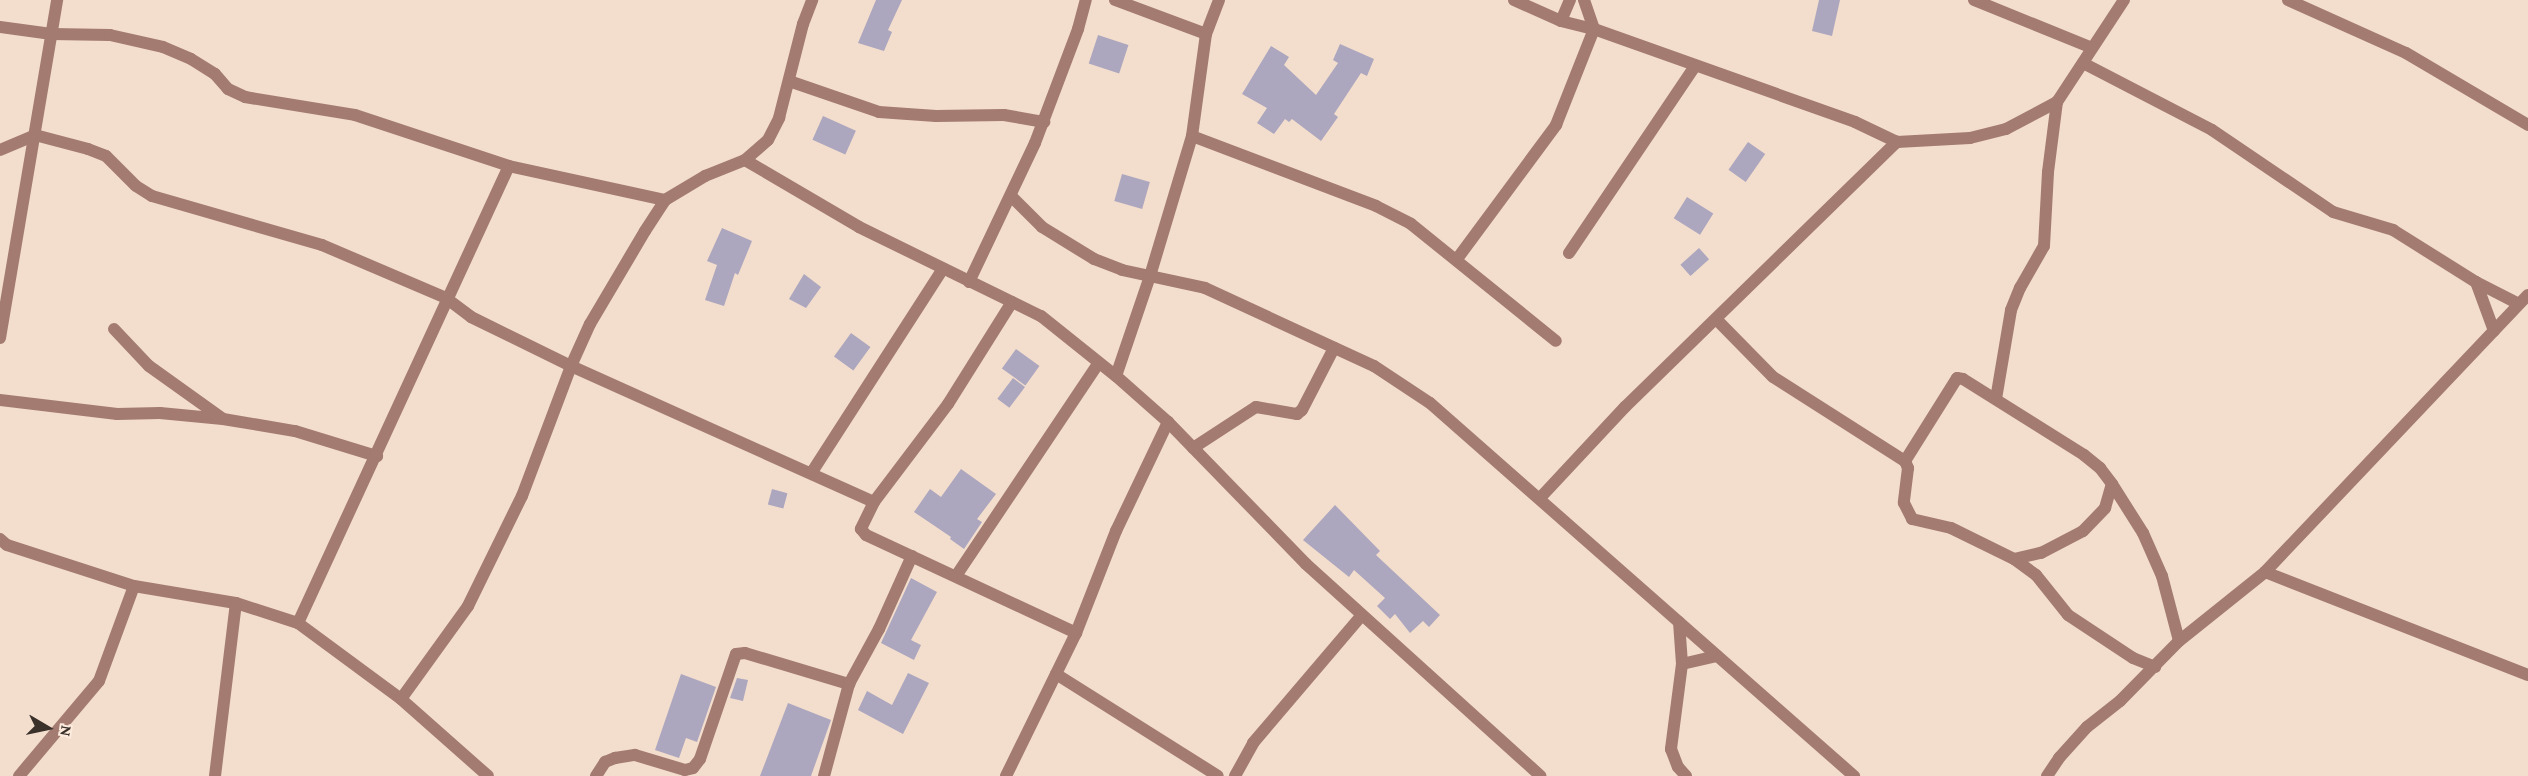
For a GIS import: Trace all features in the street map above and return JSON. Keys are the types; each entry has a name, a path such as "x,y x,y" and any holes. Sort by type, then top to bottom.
{"street":[{"path":"0,338 57,0"},
{"path":"401,699 468,606 522,496 571,366 590,324 665,200 705,176 745,160 768,141 779,118 802,24 812,0"},
{"path":"969,282 1044,122 1086,0"},
{"path":"1115,0 1206,34"},
{"path":"1116,376 1150,276 1192,136 1206,34 1219,0"},
{"path":"1514,0 1561,21 1594,29 1855,122 1897,142 1970,138 2006,129 2057,102"},
{"path":"1561,21 1570,0"},
{"path":"1457,259 1556,125 1594,29 1584,0"},
{"path":"1974,0 2092,48"},
{"path":"2288,0 2312,4 2406,53 2528,125"},
{"path":"1996,399 2011,310 2020,288 2044,246 2048,172 2057,102 2119,3"},
{"path":"0,27 52,33 110,35 163,47 191,59 215,74 228,89 245,97 355,115 509,166 665,200"},
{"path":"2047,776 2059,758 2087,728 2156,667 2179,641 2265,572 2525,299 2476,282 2393,230 2333,212 2211,129 2083,63"},
{"path":"1569,253 1695,66"},
{"path":"789,81 879,112 936,116 1004,115 1044,122"},
{"path":"0,150 35,135 88,148 106,156 136,186 152,196 322,245 446,298 471,317 571,366 812,472 874,502"},
{"path":"1192,136 1376,206 1411,224 1556,341"},
{"path":"1540,498 1625,406 1897,142"},
{"path":"745,160 859,227 1041,316 1098,364 1116,376 1168,422 1306,564 1541,776"},
{"path":"298,623 377,456 446,298 509,166"},
{"path":"1011,196 1042,227 1094,259 1122,270 1205,288 1374,366 1430,403 1854,776"},
{"path":"812,472 943,269"},
{"path":"2476,282 2494,330"},
{"path":"1012,302 948,404 874,502 861,526 862,532 1077,633"},
{"path":"1716,319 1773,376 1905,460 1908,468 1904,502 1912,519 1951,528 2014,559 2036,575 2068,615 2133,658 2156,667"},
{"path":"114,329 149,366 223,419"},
{"path":"1193,448 1256,407 1297,414 1302,410 1334,348"},
{"path":"956,576 1098,364"},
{"path":"1905,460 1957,378 1963,379 1996,399 2084,455 2100,468 2143,533 2162,576 2179,641"},
{"path":"0,400 117,414 160,412 223,419 295,431 377,456"},
{"path":"1006,776 1077,633 1116,531 1168,422"},
{"path":"2014,559 2041,554 2083,531 2105,508 2112,484"},
{"path":"0,539 7,545 134,586 236,603 298,623 401,699 488,776"},
{"path":"824,776 849,684 879,629 912,556"},
{"path":"2265,572 2528,675"},
{"path":"19,776 99,681 134,586"},
{"path":"215,776 236,603"},
{"path":"1235,776 1253,743 1362,615"},
{"path":"1679,622 1682,664 1671,749 1678,767 1686,776"},
{"path":"596,776 605,762 635,755 685,770 693,768 700,759 736,654 745,653 849,684"},
{"path":"1682,664 1717,656"},
{"path":"1056,674 1218,776"}],"building":[{"path":"876,0 902,0 888,30 892,32 884,51 858,43"},
{"path":"1819,0 1840,0 1832,36 1812,31"},
{"path":"1098,35 1128,45 1119,73 1089,64"},
{"path":"1340,44 1374,59 1367,76 1361,73 1334,114 1338,117 1321,141 1292,119 1289,122 1285,119 1274,134 1257,123 1267,108 1242,94 1271,46 1289,57 1284,65 1316,95 1338,63 1333,60"},
{"path":"823,116 856,131 845,154 812,140"},
{"path":"1748,142 1765,154 1746,182 1728,170"},
{"path":"1122,174 1150,182 1142,209 1114,201"},
{"path":"1687,197 1713,213 1700,235 1674,218"},
{"path":"722,228 752,241 738,275 735,273 724,306 705,300 717,265 707,261"},
{"path":"1699,248 1709,259 1690,276 1680,265"},
{"path":"804,274 821,287 806,308 789,299"},
{"path":"851,333 870,347 853,371 834,356"},
{"path":"1016,349 1039,366 1025,385 1002,368"},
{"path":"1013,378 1025,387 1009,408 997,399"},
{"path":"961,469 996,494 977,519 982,522 964,549 950,539 951,537 914,512 930,489 941,497"},
{"path":"772,489 787,493 783,509 768,504"},
{"path":"1335,505 1380,551 1376,555 1440,615 1429,627 1423,621 1410,633 1395,614 1390,619 1377,606 1385,598 1354,570 1349,577 1303,540"},
{"path":"911,578 937,592 911,640 921,645 914,660 881,643"},
{"path":"908,673 929,683 903,734 858,710 867,691 892,705"},
{"path":"681,674 716,687 697,742 686,738 679,758 655,750"},
{"path":"737,678 748,680 743,701 730,698"},
{"path":"788,703 831,720 811,776 760,776"}]}
